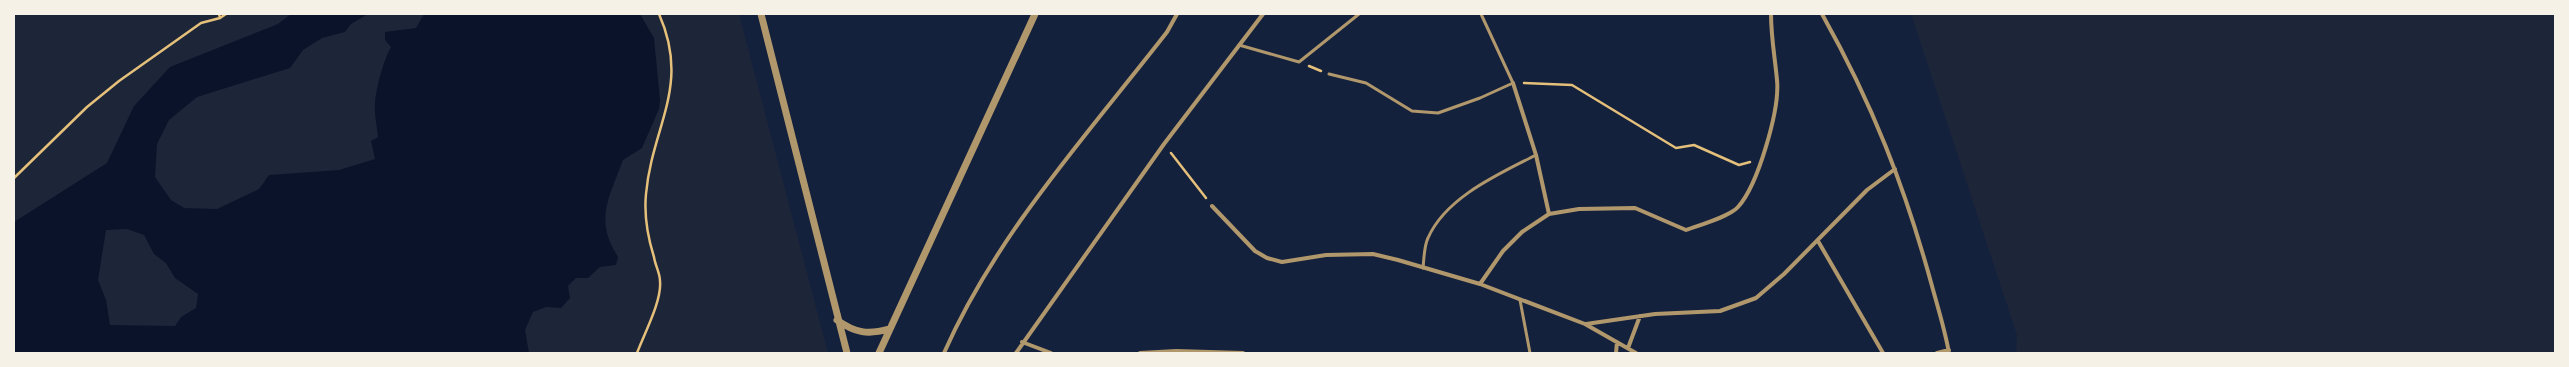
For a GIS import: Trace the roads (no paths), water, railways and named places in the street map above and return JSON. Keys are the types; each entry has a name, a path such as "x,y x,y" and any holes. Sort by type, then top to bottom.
{"street":[{"path":"761,14 837,320 847,353"},
{"path":"879,353 1035,14"},
{"path":"944,353 1002,244 1036,198 1167,32 1177,14"},
{"path":"1016,353 1022,342 1164,144 1263,14"},
{"path":"1480,284 1503,251 1522,232 1549,214 1579,209 1635,208 1686,230 1738,207 1760,166 1775,112 1777,82 1771,40 1771,14"},
{"path":"1822,14 1867,98 1895,169 1925,260 1949,352 1937,353"},
{"path":"1513,83 1536,155 1549,214"},
{"path":"1585,324 1640,316 1720,311 1756,298 1818,241 1867,190 1895,169"},
{"path":"1212,206 1255,251 1267,258 1282,262 1326,255 1373,254 1480,284 1585,324 1636,353"},
{"path":"1818,241 1883,353"},
{"path":"1628,348 1640,316"},
{"path":"837,320 850,329 862,333 872,334 889,329"},
{"path":"1022,342 1051,353"},
{"path":"1616,353 1617,342"},
{"path":"1140,353 1176,351 1243,353"}],"lane":[{"path":"1240,45 1299,62 1359,14"},
{"path":"1329,74 1366,83 1412,111 1438,113 1480,98 1513,83 1481,14"},
{"path":"1423,268 1428,238 1444,214 1479,184 1536,155"},
{"path":"1520,300 1530,353"}]}
